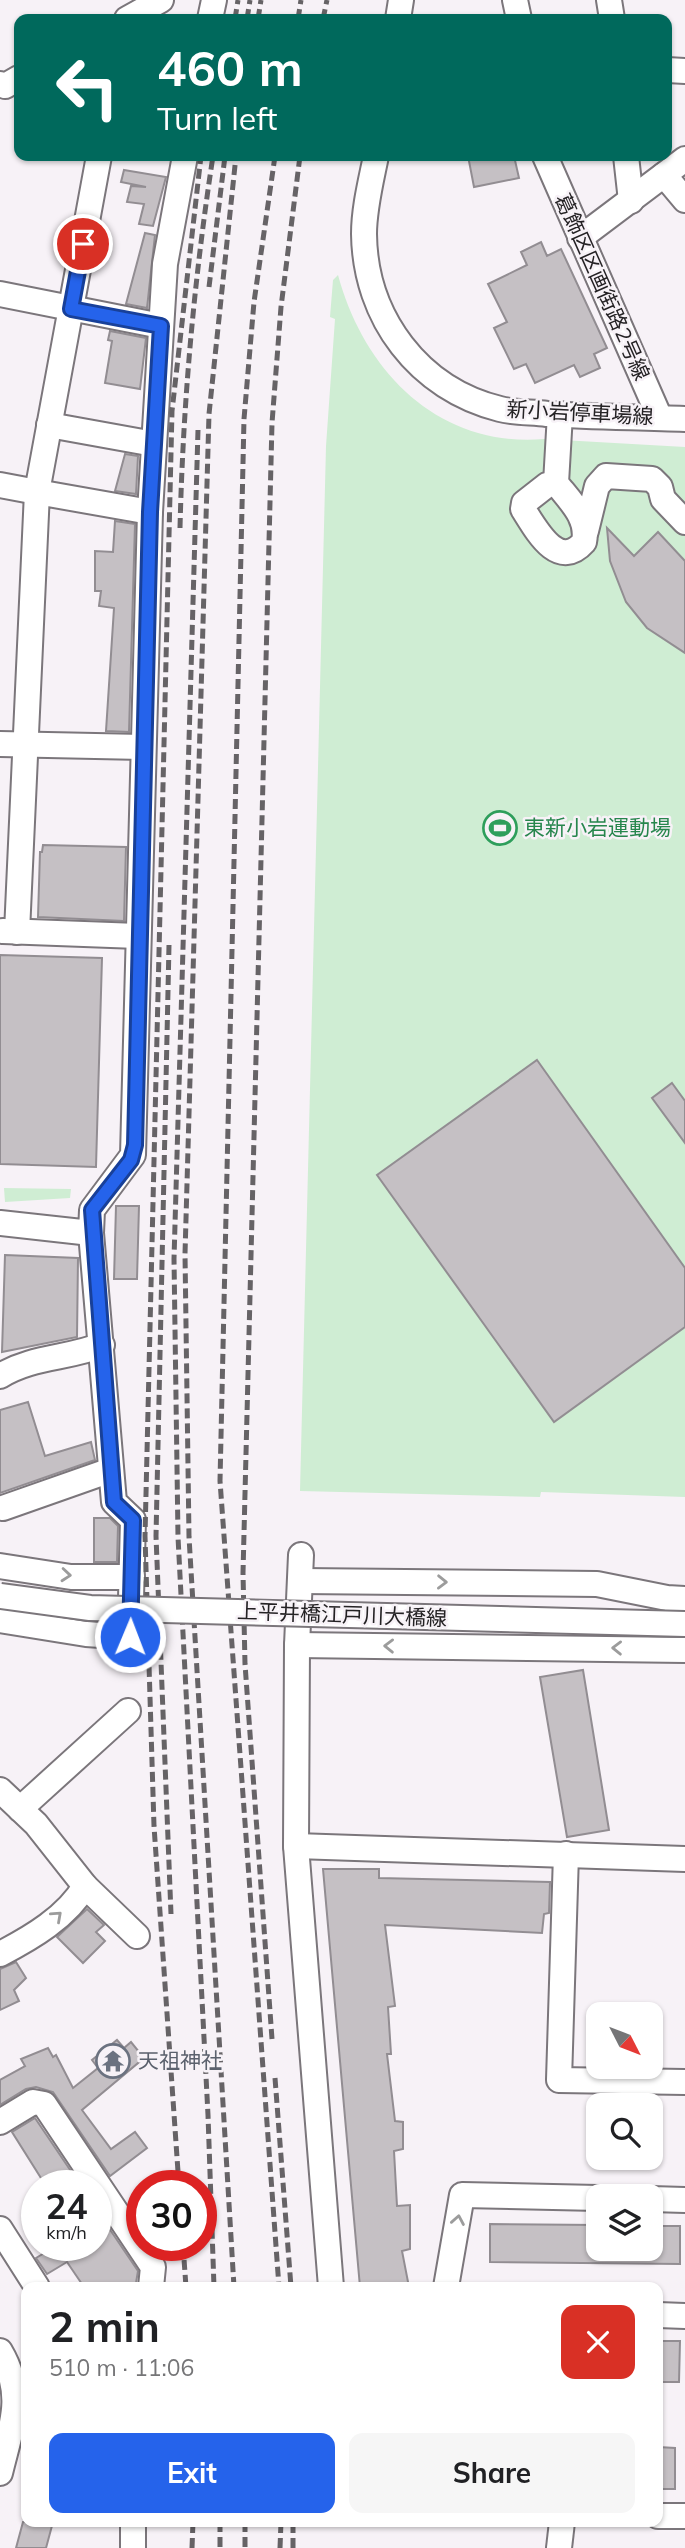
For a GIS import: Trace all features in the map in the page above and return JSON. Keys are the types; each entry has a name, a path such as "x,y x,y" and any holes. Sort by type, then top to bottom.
{"street":[{"path":"136,14 160,0"},
{"path":"580,238 685,159"},
{"path":"98,161 37,492 25,745 8,932 138,936"},
{"path":"0,1620 86,1634 130,1637 133,1520 114,1502 91,1233 92,1210 134,1155 150,512 164,264 184,161"},
{"name":"新小岩停車場線","path":"375,161 365,220 365,251 372,287 397,342 443,385 501,410 685,419"},
{"name":"葛飾区区画街路2号線","path":"547,161 660,418"},
{"path":"627,161 631,201"},
{"path":"664,175 685,200"},
{"path":"0,294 161,326"},
{"path":"560,414 556,483 584,521 586,531"},
{"path":"49,425 154,444"},
{"path":"556,483 547,485 524,503 523,509 552,549 561,555 578,549 584,542 597,486 606,476 652,479 660,487 663,499 685,522"},
{"path":"0,485 150,512"},
{"path":"0,744 144,747"},
{"path":"0,1223 91,1233"},
{"path":"0,1376 21,1363 78,1355 102,1345"},
{"path":"3,1508 111,1470"},
{"path":"301,1555 297,1645 296,1846 331,2282"},
{"path":"0,1566 71,1577 132,1577"},
{"path":"297,1645 674,1650 676,1599 597,1584 301,1581"},
{"name":"上平井橋江戸川大橋線","path":"0,1596 90,1608 685,1624"},
{"path":"20,1809 128,1711"},
{"path":"0,1790 36,1824 85,1886 137,1936"},
{"path":"296,1846 685,1858"},
{"path":"566,1854 559,2080 685,2082"},
{"path":"0,1954 39,1932 80,1895 85,1886"},
{"path":"0,2122 33,2102 44,2104 153,2267 152,2282"},
{"path":"447,2282 462,2195 586,2198"},
{"path":"663,2199 685,2200"},
{"path":"3,2239 33,2282"},
{"path":"663,2315 685,2316"},
{"path":"0,2351 9,2366 20,2417 0,2473"},
{"path":"663,2516 685,2516"},
{"path":"132,2548 133,2527"},
{"path":"559,2548 561,2527"}],"green space":[{"name":"東新小岩運動場","path":"338,275 350,310 366,342 387,371 411,396 439,416 471,431 506,438 685,447 685,1497 541,1492 540,1497 300,1491 326,446 335,319 330,317 333,280"},
{"path":"4,1188 71,1189 70,1198 5,1202"}],"building":[{"path":"469,161 515,161 519,178 474,187"},
{"path":"124,170 166,177 153,226 139,224 144,204 127,202 131,186 146,187 121,182"},
{"path":"145,233 155,235 147,308 126,304"},
{"path":"541,242 547,256 561,249 607,348 594,354 600,368 580,377 574,365 535,383 526,364 514,369 494,328 507,322 488,284 527,265 521,252"},
{"path":"110,331 146,338 140,389 105,383 112,341 108,340"},
{"path":"125,454 138,456 136,494 115,491"},
{"path":"115,521 135,524 129,732 106,731 114,608 99,606 101,591 95,591 95,551 113,552"},
{"path":"607,528 634,556 658,532 685,561 685,653 647,628 626,602 610,561"},
{"path":"43,845 126,847 124,921 38,917 40,852"},
{"path":"0,955 102,958 96,1167 0,1164"},
{"path":"537,1060 685,1268 685,1327 554,1422 377,1175"},
{"path":"672,1083 685,1101 685,1143 652,1098"},
{"path":"116,1206 139,1206 137,1279 114,1279"},
{"path":"5,1255 78,1258 77,1337 2,1352"},
{"path":"28,1402 45,1456 91,1442 95,1460 0,1493 0,1410"},
{"path":"94,1518 110,1518 118,1526 117,1562 94,1562"},
{"path":"583,1670 609,1830 567,1837 540,1677"},
{"path":"323,1869 379,1869 379,1878 550,1882 549,1913 544,1914 542,1933 385,1925 395,2006 388,2007 391,2054 387,2054 395,2121 403,2122 403,2149 394,2151 397,2206 410,2205 410,2249 402,2251 408,2282 360,2282"},
{"path":"87,1909 104,1925 96,1932 105,1941 83,1963 57,1937"},
{"path":"16,1962 26,1978 14,1990 19,2001 0,2010 0,1969"},
{"path":"117,2040 124,2048 131,2042 144,2058 82,2110 111,2149 135,2132 147,2148 112,2174 112,2170 106,2170 53,2092 36,2087 26,2089 0,2105 0,2080 25,2066 21,2059 48,2048 53,2057 56,2055 73,2088 98,2068 92,2060"},
{"path":"35,2118 70,2170 36,2170 12,2132"},
{"path":"490,2224 586,2225 586,2261 663,2261 663,2226 680,2226 680,2264 490,2262"},
{"path":"112,2233 126,2253 126,2261 131,2261 138,2271 136,2282 81,2282 67,2262 47,2274 38,2261 112,2261"},
{"path":"663,2341 680,2341 679,2382 663,2382"},
{"path":"663,2447 675,2448 675,2489 663,2489"},
{"path":"22,2527 52,2527 46,2548 16,2548"}],"railway":[{"path":"236,14 238,0"},
{"path":"248,14 250,0"},
{"path":"259,14 261,0"},
{"path":"299,14 301,0"},
{"path":"324,14 327,0"},
{"path":"178,2170 154,1826 145,1536 172,411 200,161"},
{"path":"180,528 190,342 212,161"},
{"path":"209,287 224,161"},
{"path":"234,2282 189,1537 185,1254 209,414 235,161"},
{"path":"274,161 254,302 244,419 220,1481 279,2282"},
{"path":"272,2039 245,1664 243,1573 272,423 281,307 299,161"},
{"path":"198,430 174,1259 178,1537 208,2115 214,2282"},
{"path":"169,945 156,1536 171,1914"},
{"path":"275,2078 291,2282"},
{"path":"184,2261 186,2282"},
{"path":"192,2548 193,2527"},
{"path":"220,2527 220,2548"},
{"path":"245,2527 245,2548"},
{"path":"280,2548 281,2527"},
{"path":"293,2527 293,2548"}],"place":[{"name":"東新小岩運動場","path":"500,828"},
{"name":"天祖神社","path":"113,2061"}],"route":[{"path":"83,244 71,309 161,326 150,512 135,1145 131,1160 92,1210 91,1233 94,1243 114,1502 133,1520 130,1637"}]}
